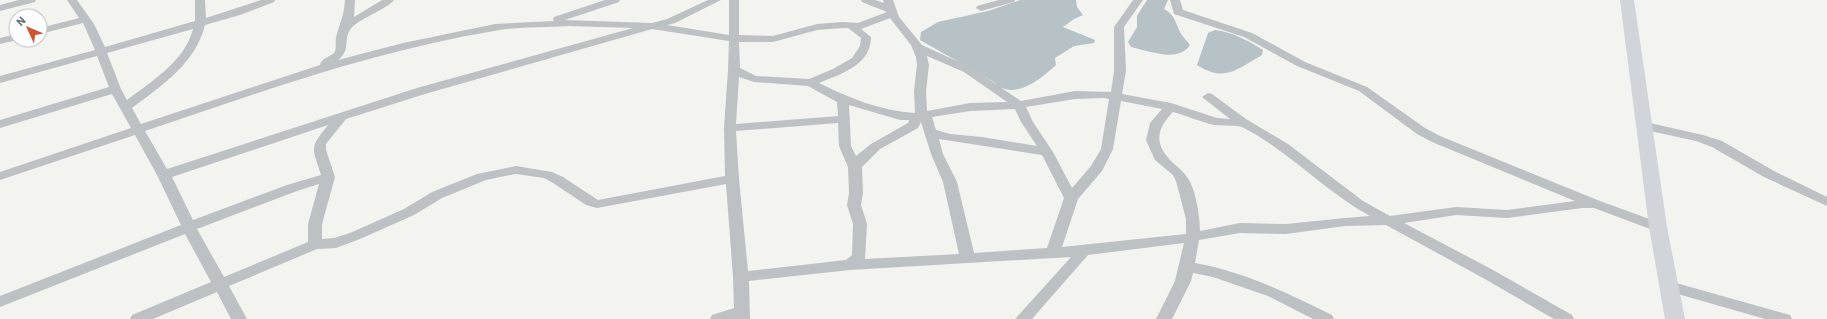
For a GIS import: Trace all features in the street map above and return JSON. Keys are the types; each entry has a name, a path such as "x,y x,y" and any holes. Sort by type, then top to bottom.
{"main road":[{"path":"1628,0 1658,227 1675,319"}],"street":[{"path":"0,8 31,0"},
{"path":"72,0 86,18 115,89 164,175 189,227 239,319"},
{"path":"125,108 173,69 186,55 200,23 200,0"},
{"path":"0,80 200,23 270,0"},
{"path":"314,70 339,54 341,49 341,39 349,17 350,0"},
{"path":"345,27 389,0"},
{"path":"539,24 615,0"},
{"path":"164,175 434,87 678,19 716,0"},
{"path":"718,319 742,315 741,277 732,179 730,128 734,70 734,0"},
{"path":"866,0 890,8 898,24 922,55 924,66 920,82 920,116 932,133 949,138 977,140 1047,152"},
{"path":"981,8 1010,0"},
{"path":"1053,253 1071,198 1097,168 1107,148 1120,71 1119,27 1138,0"},
{"path":"1175,0 1178,12 1248,35 1301,64 1363,90 1421,131 1436,139 1595,204 1658,227"},
{"path":"0,176 314,70 403,46 481,30 513,25 601,23 651,26 711,37 733,39 773,39 817,27 866,24 890,8"},
{"path":"48,29 86,18"},
{"path":"810,83 850,64 861,57 867,43 866,38 851,26"},
{"path":"917,47 968,70 1019,105 1027,122 1047,152 1071,198"},
{"path":"734,70 754,79 810,83 843,100 890,114 920,116 970,107 1019,105 1075,95 1104,94 1171,107 1215,121 1230,123 1242,122"},
{"path":"0,124 115,89"},
{"path":"1208,97 1242,122 1283,147 1358,204 1488,274 1566,319"},
{"path":"843,100 845,146 855,168 856,192 854,205 860,224 859,257 850,265"},
{"path":"1164,319 1183,281 1193,236 1193,219 1183,181 1178,173 1160,157 1152,140 1156,123 1171,107"},
{"path":"855,168 869,150 914,125 920,116"},
{"path":"315,244 315,224 328,177 320,150 320,144 341,117"},
{"path":"730,128 845,119"},
{"path":"1645,126 1699,138 1717,144 1769,174 1827,202"},
{"path":"932,133 931,138 950,182 968,259"},
{"path":"138,319 315,244 330,244 351,238 409,212 437,195 482,177 516,170 548,175 591,202 597,204 732,179"},
{"path":"0,302 189,227 292,188 328,177"},
{"path":"741,277 850,265 1084,251 1240,228 1286,230 1345,222 1390,220 1456,211 1507,214 1575,205 1595,204"},
{"path":"1023,319 1084,251"},
{"path":"1187,267 1215,272 1273,292 1326,319"},
{"path":"1669,286 1784,319"}],"shaded area":[{"path":"1020,0 1076,0 1077,7 1083,15 1074,19 1063,27 1095,40 1094,43 1074,46 1055,58 1056,65 1038,80 1024,87 1009,90 999,87 992,81 920,40 921,32 938,22 988,11"},
{"path":"1147,0 1168,0 1164,9 1173,16 1181,34 1190,45 1185,50 1171,55 1154,53 1131,47 1128,42 1137,27 1137,16"},
{"path":"1215,30 1246,40 1263,50 1262,55 1231,72 1215,73 1197,65 1208,33"}]}
